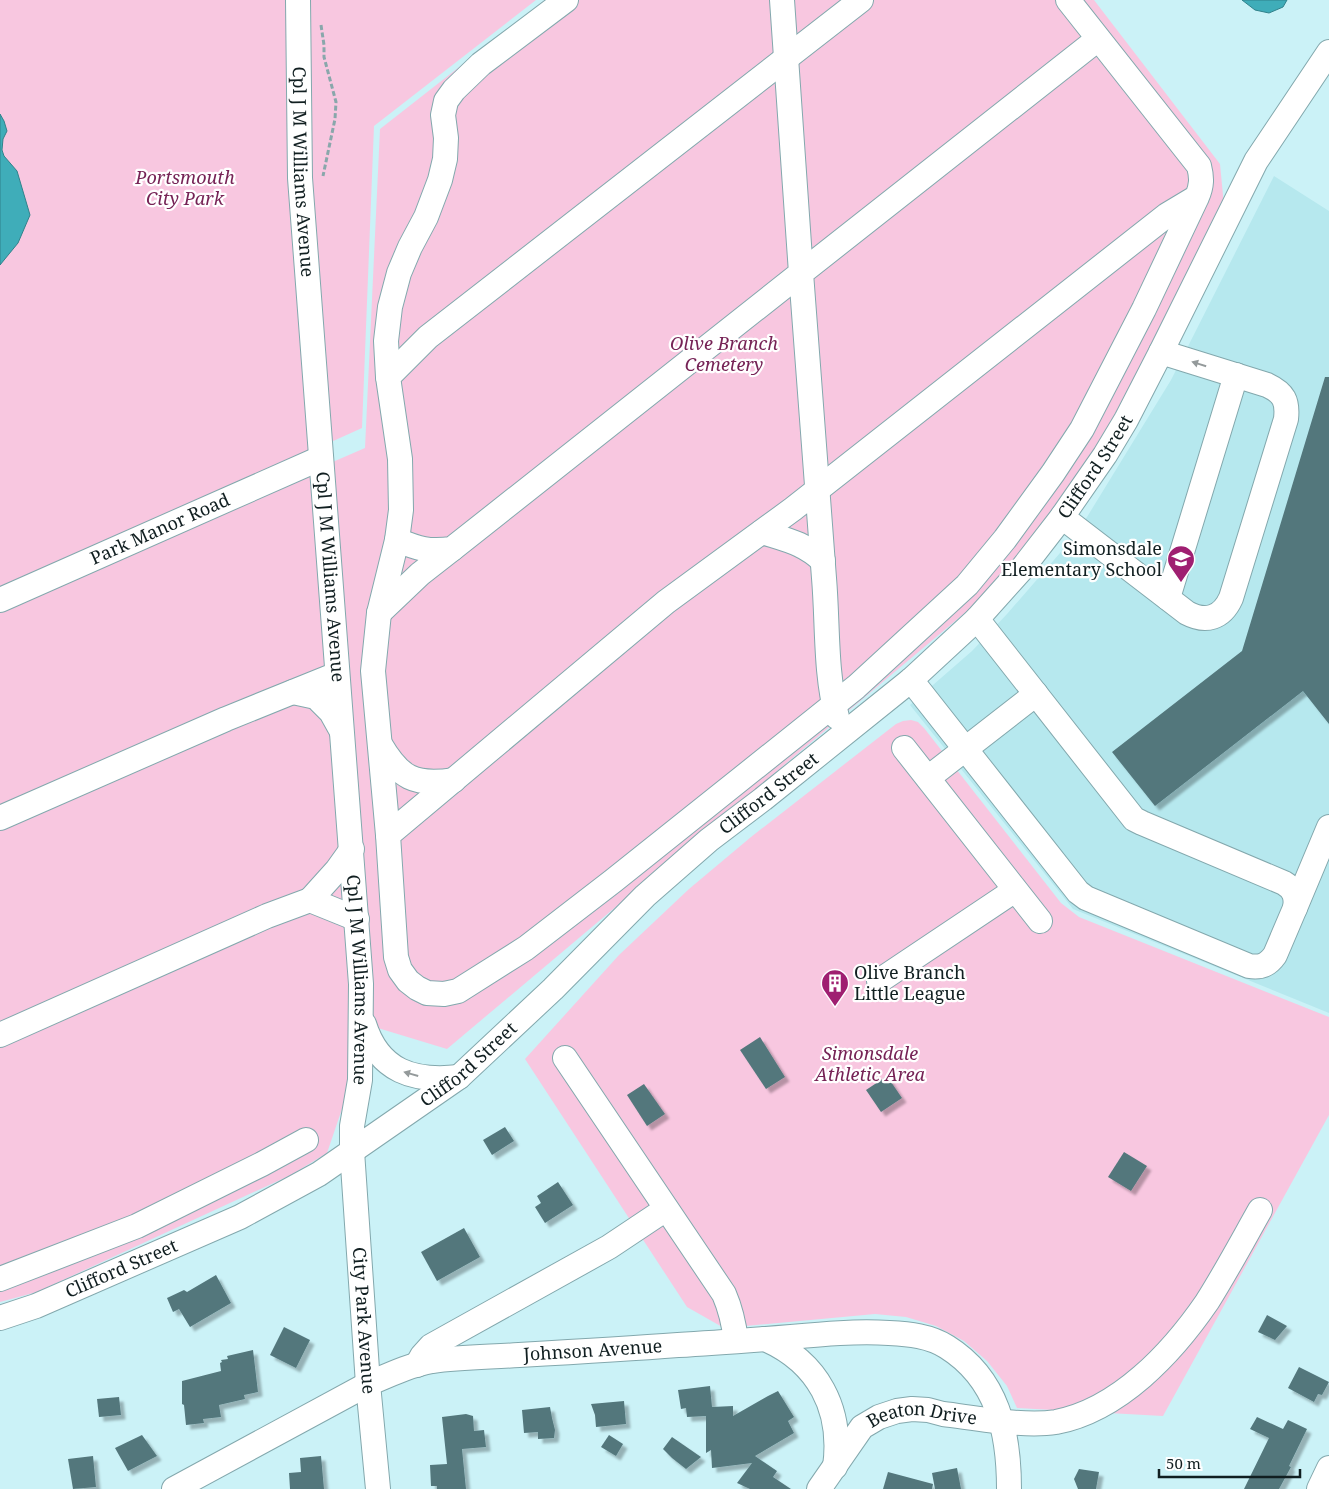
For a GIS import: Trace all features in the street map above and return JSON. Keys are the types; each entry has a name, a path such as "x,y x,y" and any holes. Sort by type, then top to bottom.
{"street":[{"name":"Cpl J M Williams Avenue","path":"298,0 300,178 361,984 360,1080 352,1126 352,1151"},
{"path":"566,0 482,64 454,90 446,101 443,115 446,138 445,160 440,180 426,217 399,273 390,307 386,341 388,377 400,459 401,510 397,540 379,613 372,671 388,835 396,957 400,970 408,981 427,993 444,994 458,991 526,948 856,687 968,585 1054,474 1082,429 1135,326 1197,197 1201,188 1202,177 1199,166 1068,0"},
{"path":"782,0 823,561 828,670 833,704 841,736"},
{"path":"388,377 428,337 860,0"},
{"path":"379,613 420,574 1098,38"},
{"name":"Clifford Street","path":"0,1318 36,1306 240,1217 319,1174 459,1077 553,989 644,896 709,840 911,680 977,619 1021,570 1062,518 1105,456 1162,352 1256,161 1329,52"},
{"path":"388,835 666,602 817,490 1167,215 1197,197"},
{"path":"1062,518 1187,613 1195,617 1212,617 1227,607 1286,419 1287,409 1284,398 1277,390 1267,384 1162,352"},
{"path":"1168,598 1236,375"},
{"name":"Park Manor Road","path":"0,600 321,458"},
{"path":"762,532 799,544 812,551 823,561"},
{"path":"397,540 417,548 433,551 452,549"},
{"path":"977,619 1134,818 1284,883 1295,894 1295,908"},
{"path":"293,692 324,657 334,636"},
{"path":"0,818 337,674"},
{"path":"911,680 1078,892 1086,898 1249,966 1256,968 1264,966 1275,956 1329,827"},
{"path":"293,692 316,697 331,712 342,733"},
{"path":"928,778 1036,694"},
{"path":"379,741 390,760 400,772 421,782 454,780"},
{"path":"904,748 1040,921"},
{"path":"0,1035 266,916 310,900 337,870 352,849"},
{"path":"879,981 1015,890"},
{"path":"310,900 357,919"},
{"path":"362,1017 367,1035 377,1052 391,1066 422,1077 439,1079 459,1077"},
{"path":"565,1058 724,1294 730,1307 736,1341"},
{"path":"0,1278 137,1226 306,1140"},
{"name":"City Park Avenue","path":"352,1151 368,1384 378,1489"},
{"path":"417,1365 431,1346 609,1247 666,1209"},
{"name":"Beaton Drive","path":"819,1489 834,1478 862,1427 879,1417 897,1411 912,1409 928,1410 943,1414 1035,1424 1056,1422 1082,1415 1106,1404 1130,1386 1179,1338 1206,1302 1260,1210"},
{"name":"Johnson Avenue","path":"174,1489 368,1384 392,1373 417,1365 463,1357 516,1356 841,1332 921,1336 946,1346 967,1362 982,1378 995,1401 1001,1420 1006,1450 1009,1489"},
{"path":"765,1339 795,1355 810,1370 822,1388 830,1405 836,1428 837,1451 834,1478"},
{"path":"1319,1489 1329,1468"}],"path":[{"path":"320,18 324,58 336,102 335,119 322,176"}],"shaded area":[{"name":"Simonsdale Elementary School","path":"1274,176 1329,211 1329,1013 1073,909 910,705 972,651 1007,614 1060,553 1087,517 1171,380"}],"green space":[{"name":"Portsmouth City Park","path":"0,0 536,0 374,126 362,428 0,591"},
{"name":"Olive Branch Cemetery","path":"545,0 1094,0 1220,164 1225,216 1093,458 992,590 447,1049 358,1022 359,1059 327,1153 291,1175 37,1292 0,1302 0,606 365,448 380,129"},
{"name":"Simonsdale Athletic Area","path":"911,720 918,722 924,728 1061,903 1079,917 1329,1017 1329,1115 1163,1416 1017,1408 1007,1386 987,1361 964,1341 936,1326 906,1317 875,1314 724,1328 687,1307 525,1059 619,955 689,889 751,837 896,724"}],"water":[{"path":"1242,0 1287,0 1283,7 1269,13 1255,10"},
{"path":"0,114 7,131 3,139 2,150 4,156 17,171 30,215 18,243 0,265"}],"building":[{"path":"1325,377 1329,377 1329,724 1303,691 1155,806 1112,752 1242,651"},
{"path":"760,1037 785,1077 766,1089 740,1050"},
{"path":"887,1076 902,1098 881,1112 866,1090"},
{"path":"644,1084 665,1114 647,1126 627,1095"},
{"path":"505,1127 514,1141 492,1155 483,1140"},
{"path":"1124,1152 1147,1166 1131,1191 1108,1177"},
{"path":"558,1182 573,1205 545,1223 535,1207 541,1203 537,1196"},
{"path":"464,1228 480,1257 437,1281 421,1252"},
{"path":"216,1275 231,1303 190,1327 179,1309 173,1312 167,1298 184,1290 187,1292"},
{"path":"1267,1315 1287,1326 1275,1340 1258,1332"},
{"path":"284,1327 310,1340 296,1368 270,1355"},
{"path":"253,1350 258,1392 244,1395 245,1399 219,1405 221,1417 203,1419 204,1423 186,1425 184,1405 182,1404 182,1381 221,1371 221,1360 228,1359 227,1356"},
{"path":"1299,1367 1329,1382 1322,1395 1318,1394 1314,1402 1288,1388"},
{"path":"710,1386 712,1407 733,1406 733,1416 778,1391 794,1417 788,1421 794,1433 755,1456 777,1471 773,1477 791,1489 750,1489 737,1483 752,1463 712,1468 711,1450 706,1453 706,1416 687,1417 686,1408 681,1409 678,1390"},
{"path":"119,1397 121,1415 99,1417 97,1399"},
{"path":"624,1401 626,1424 596,1427 595,1415 591,1404"},
{"path":"550,1407 555,1430 554,1438 538,1439 538,1432 524,1433 522,1410"},
{"path":"466,1414 473,1416 474,1431 484,1430 486,1447 462,1449 466,1489 437,1489 437,1486 431,1486 430,1465 447,1464 442,1417"},
{"path":"1257,1417 1283,1429 1288,1420 1307,1429 1289,1466 1291,1467 1279,1489 1244,1489 1269,1438 1250,1429"},
{"path":"142,1435 157,1456 128,1471 115,1448"},
{"path":"609,1435 623,1444 616,1456 601,1447"},
{"path":"672,1437 701,1457 686,1469 663,1449"},
{"path":"93,1456 96,1487 73,1489 68,1459"},
{"path":"321,1456 324,1489 290,1489 289,1473 301,1472 300,1458"},
{"path":"957,1468 961,1489 935,1489 932,1473"},
{"path":"1079,1469 1099,1472 1096,1489 1078,1489 1074,1479"},
{"path":"888,1472 933,1484 932,1489 883,1489"}],"place":[{"name":"Simonsdale Elementary School","path":"1181,583"},
{"name":"Olive Branch Little League","path":"835,1007"}]}
